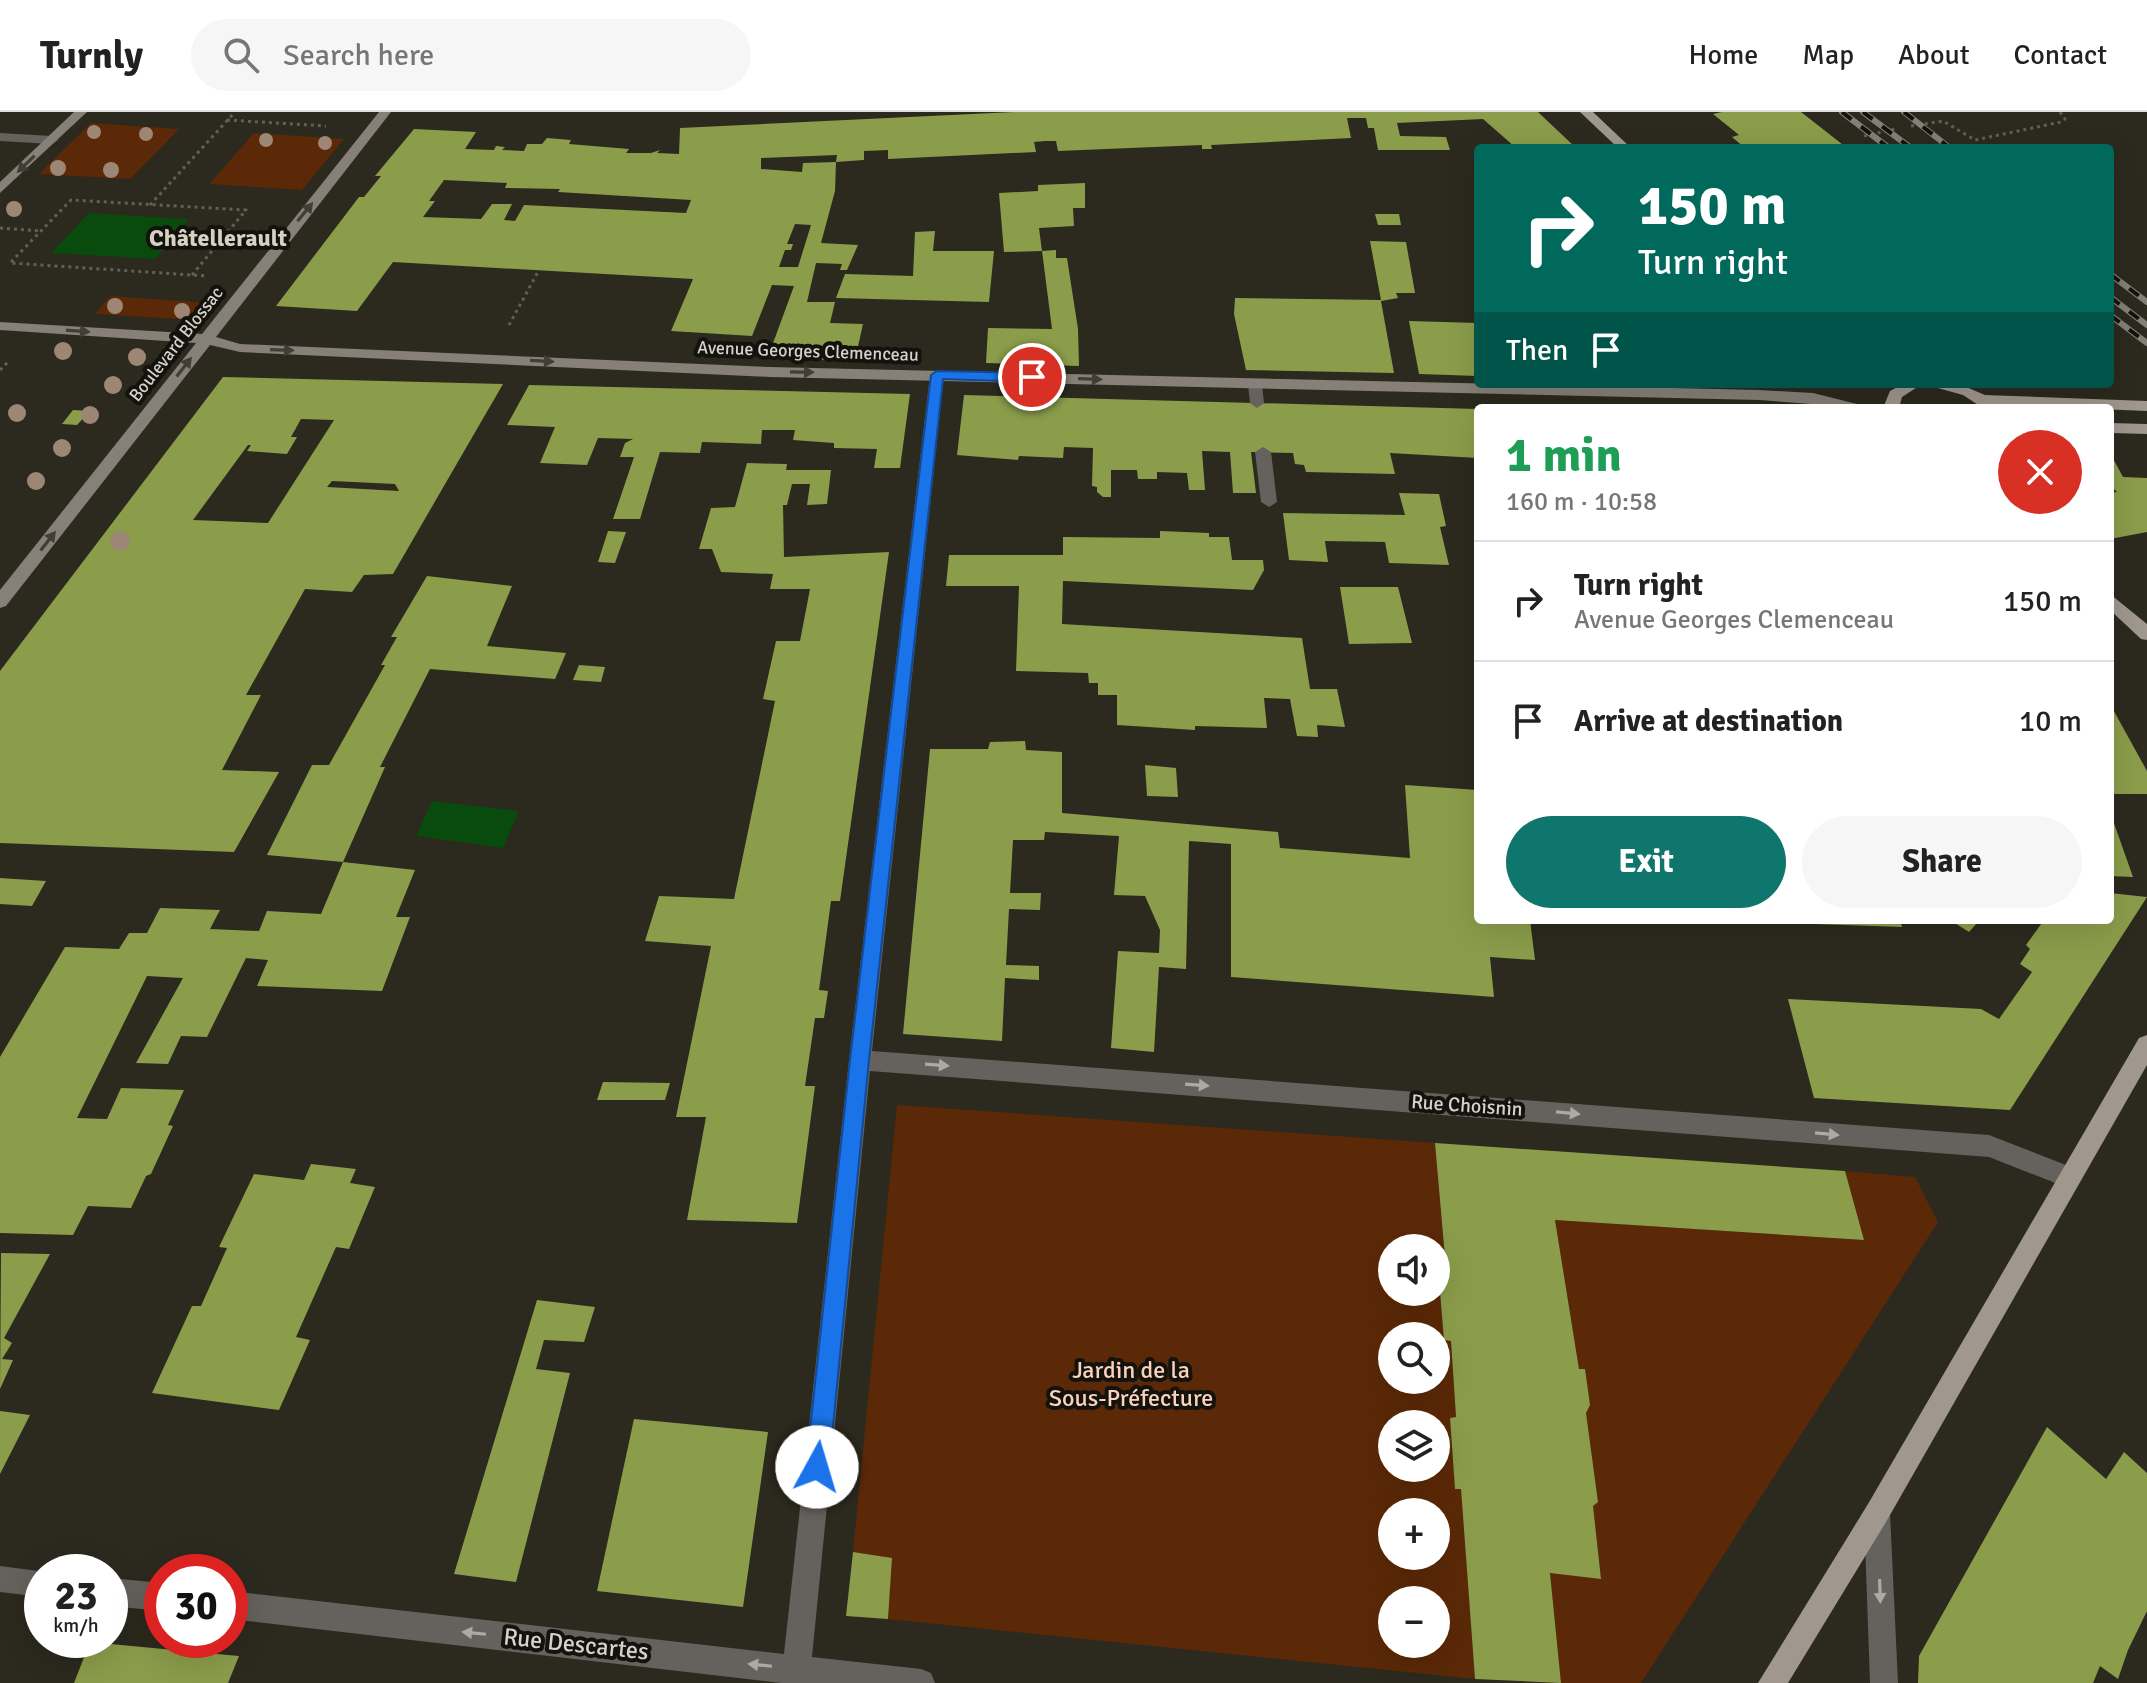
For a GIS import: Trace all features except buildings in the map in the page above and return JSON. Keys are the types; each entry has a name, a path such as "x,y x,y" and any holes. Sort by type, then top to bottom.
{"main road":[{"path":"0,189 81,112"},
{"name":"Boulevard Blossac","path":"0,602 385,112"},
{"path":"1586,112 1621,144"},
{"name":"Avenue Georges Clemenceau","path":"0,326 205,339 240,348 770,372 1759,395 1813,398 1839,404"},
{"path":"1956,388 1968,391 1989,404"},
{"path":"2114,406 2147,406"},
{"path":"2114,428 2147,429"},
{"path":"2114,604 2147,634"},
{"path":"1772,1683 1877,1513 2068,1177 2147,1045"}],"street":[{"path":"0,137 52,140"},
{"path":"796,1676 860,1060 937,375"},
{"path":"1255,384 1257,403"},
{"path":"1263,452 1269,502"},
{"name":"Rue Choisnin","path":"860,1060 1989,1146 2068,1177"},
{"path":"1877,1513 1884,1683"},
{"path":"0,1579 24,1582"},
{"name":"Rue Descartes","path":"248,1607 796,1676 921,1683"}],"path":[{"path":"150,205 235,112"},
{"path":"1911,126 1943,121 1975,140 2061,122 2065,119 2060,112"},
{"path":"227,120 372,129"},
{"path":"1864,136 1895,129"},
{"path":"192,275 246,210 71,200 10,263 252,279"},
{"path":"0,228 41,231"},
{"path":"488,359 539,270"}],"green space":[{"path":"91,123 179,129 130,179 39,174"},
{"path":"254,133 344,139 302,190 209,184"},
{"path":"111,296 210,303 196,320 95,314"},
{"name":"Jardin de la Sous-Préfecture","path":"897,1105 1435,1143 1443,1234 1378,1234 1378,1306 1441,1306 1443,1322 1378,1322 1378,1394 1450,1394 1451,1341 1456,1417 1450,1419 1455,1488 1461,1489 1475,1679 888,1619 892,1558 853,1552"},
{"path":"1845,1171 1915,1177 1938,1222 1641,1683 1561,1683 1550,1573 1601,1578 1593,1506 1598,1501 1586,1413 1590,1404 1579,1369 1555,1220 1864,1240"}],"shaded area":[{"path":"89,213 189,219 155,259 51,253"},
{"path":"432,801 519,811 503,848 416,836"}],"railway":[{"path":"1842,112 1884,144"},
{"path":"1863,112 1906,144"},
{"path":"1904,112 1945,144"},
{"path":"2114,277 2147,302"},
{"path":"2114,300 2147,325"},
{"path":"2114,318 2147,343"}],"district":[{"name":"Châtellerault","path":"218,238"}],"route":[{"path":"817,1467 937,375 1032,377"}]}
